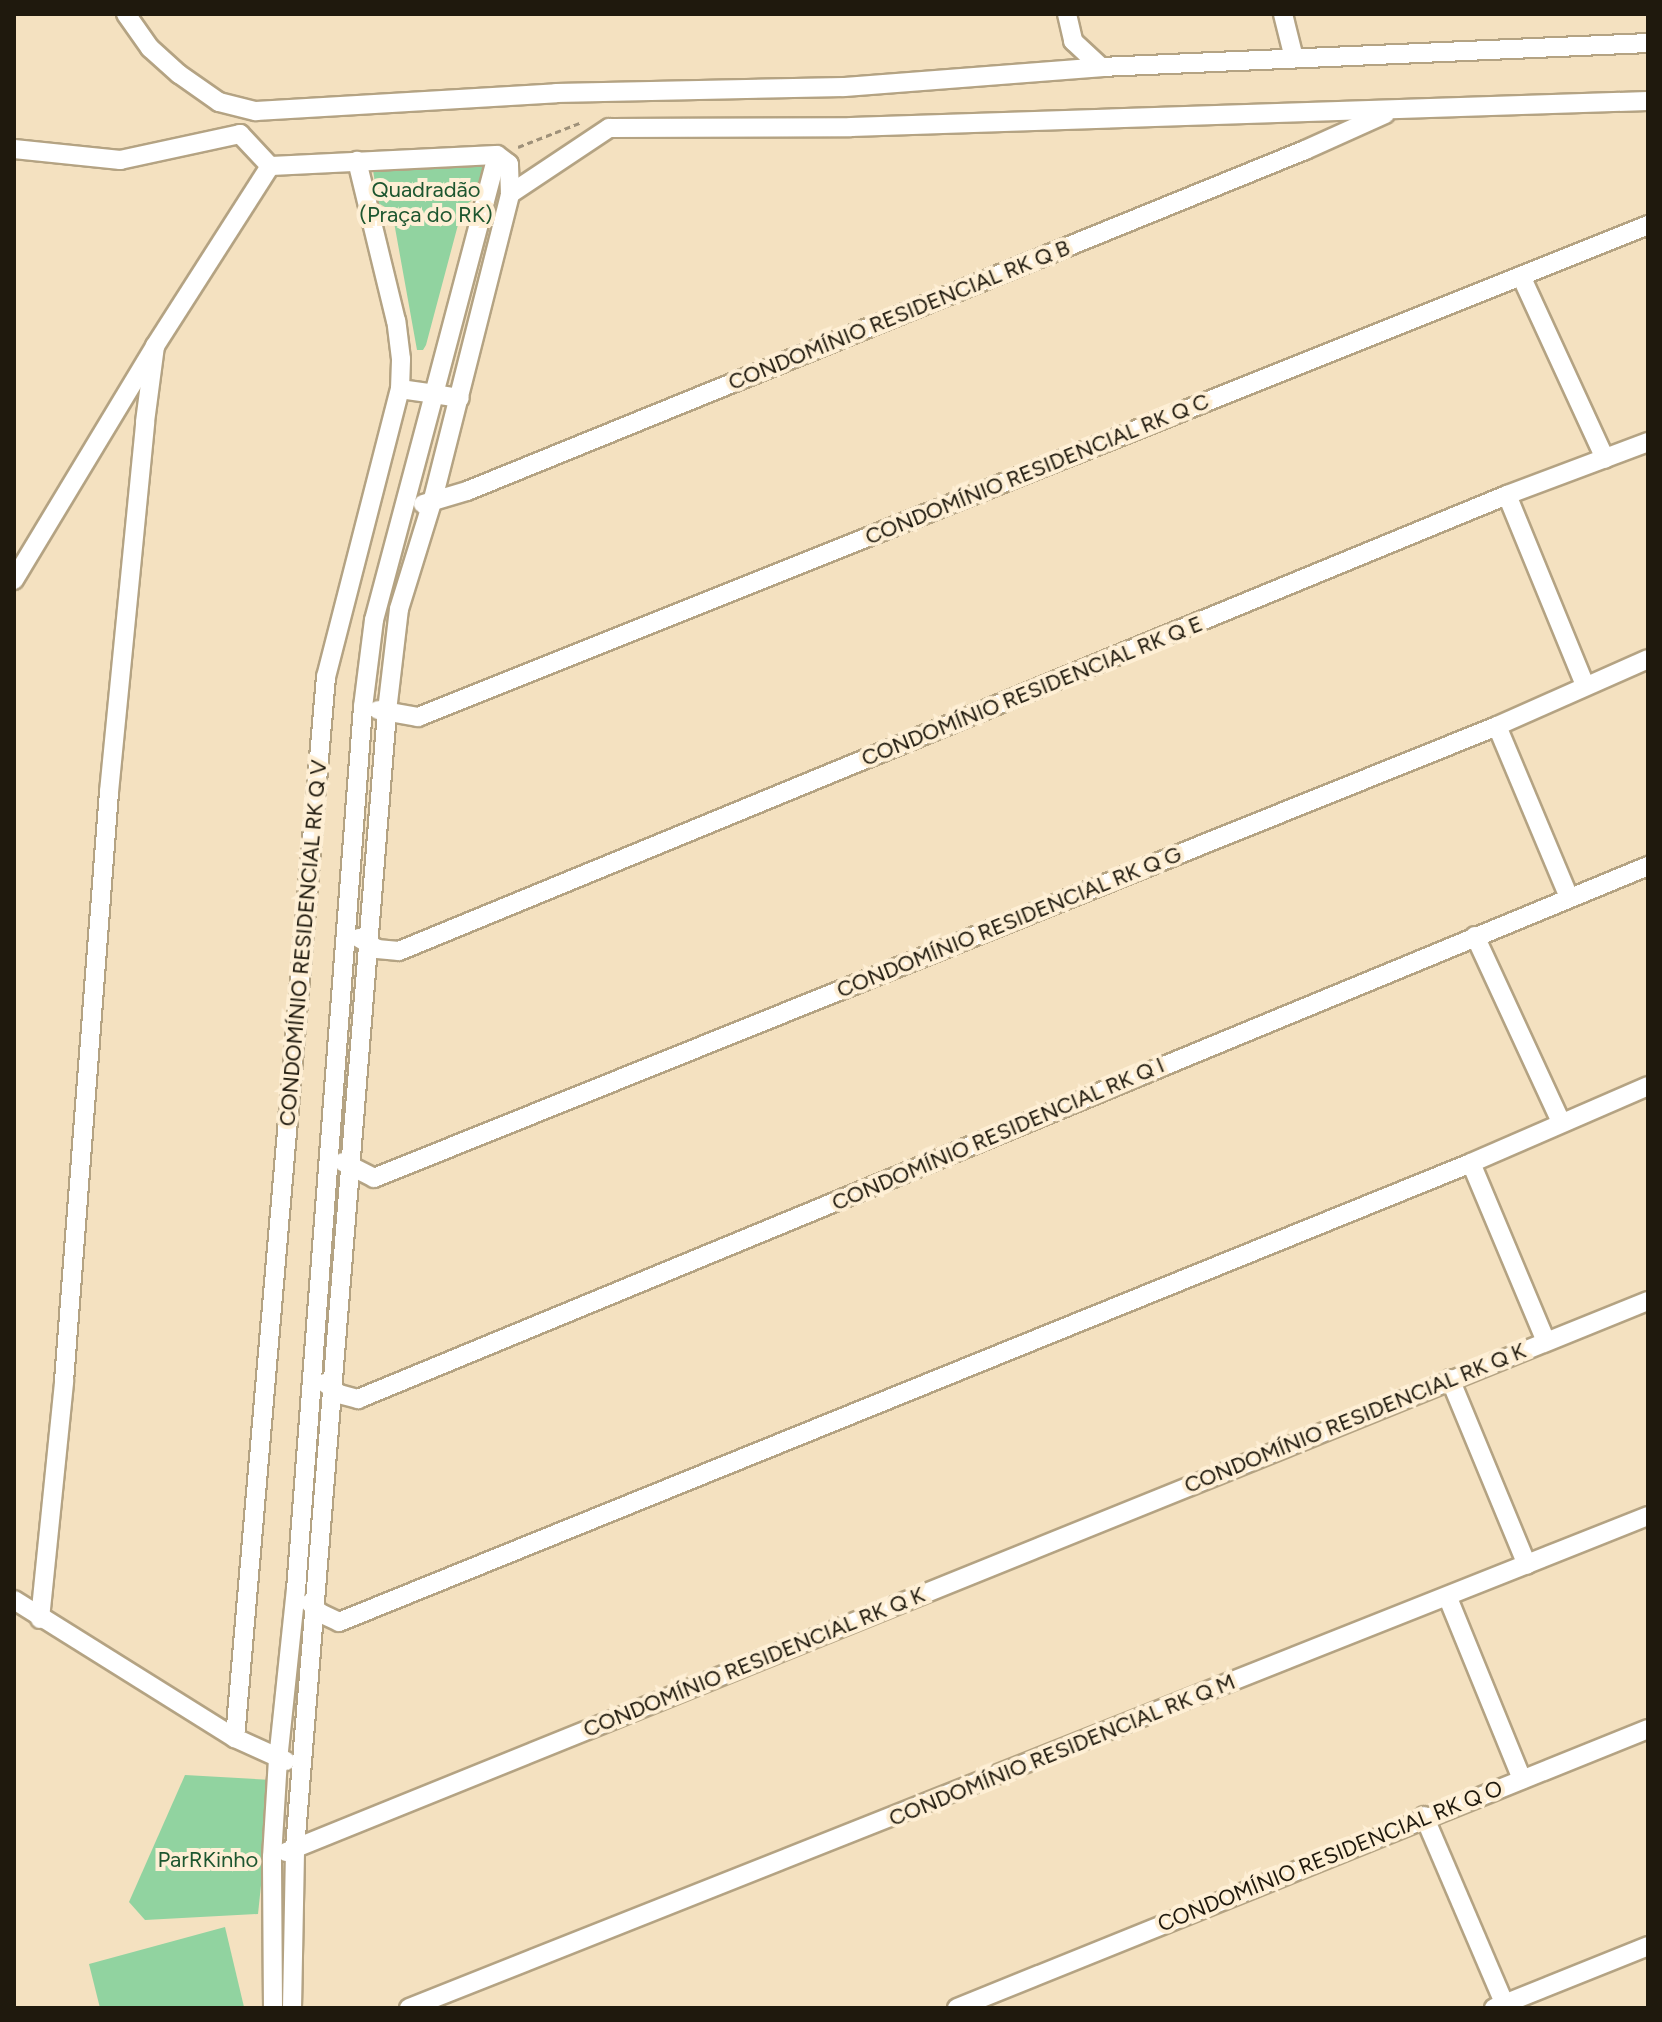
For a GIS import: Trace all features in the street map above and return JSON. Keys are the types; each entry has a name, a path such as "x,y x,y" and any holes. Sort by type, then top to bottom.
{"street":[{"path":"126,14 150,48 179,74 219,102 256,111 556,93 844,87 1101,67 1648,43"},
{"path":"1067,14 1073,41 1101,67"},
{"path":"1283,14 1294,58"},
{"path":"510,194 609,128 851,127 1648,101"},
{"name":"CONDOMÍNIO RESIDENCIAL RK Q B","path":"402,514 433,499 467,491 1305,150 1394,110"},
{"path":"14,149 120,160 240,134 270,166"},
{"path":"273,2008 272,1857 278,1760 296,1590 363,707 374,620 497,155"},
{"path":"270,166 497,155 509,164 510,194 433,499 399,609 367,943 295,1848 292,2008"},
{"name":"CONDOMÍNIO RESIDENCIAL RK Q V","path":"235,1738 326,677 400,389 401,359 396,321 357,161"},
{"path":"14,580 155,346 270,166"},
{"name":"CONDOMÍNIO RESIDENCIAL RK Q C","path":"363,707 418,717 1648,225"},
{"path":"1521,276 1605,459"},
{"path":"40,1619 64,1381 111,776 155,346"},
{"path":"400,389 460,398"},
{"name":"CONDOMÍNIO RESIDENCIAL RK Q E","path":"367,943 377,949 399,951 1507,495 1648,442"},
{"path":"1507,495 1585,685"},
{"name":"CONDOMÍNIO RESIDENCIAL RK Q G","path":"350,1167 374,1178 1497,726 1648,659"},
{"path":"1497,726 1569,897"},
{"name":"CONDOMÍNIO RESIDENCIAL RK Q I","path":"332,1389 358,1399 1648,866"},
{"path":"346,931 367,943"},
{"path":"1475,936 1561,1122"},
{"path":"296,1590 315,1608 339,1622 1471,1163 1648,1086"},
{"path":"331,1153 350,1167"},
{"name":"CONDOMÍNIO RESIDENCIAL RK Q K","path":"272,1857 1546,1341 1471,1163"},
{"path":"1546,1341 1648,1301"},
{"path":"311,1371 332,1389"},
{"path":"1450,1379 1527,1565"},
{"name":"CONDOMÍNIO RESIDENCIAL RK Q M","path":"409,2008 1648,1516"},
{"name":"CONDOMÍNIO RESIDENCIAL RK Q O","path":"957,2008 1424,1816 1522,1779 1448,1598"},
{"path":"14,1600 235,1738 278,1760 302,1765"},
{"path":"1522,1779 1648,1729"},
{"path":"1424,1816 1499,2006 1648,1946"}],"green space":[{"name":"Quadradão (Praça do RK)","path":"479,163 486,169 481,195 463,206 426,345 423,350 417,350 392,211 378,203 373,170"},
{"name":"ParRKinho","path":"185,1775 272,1780 258,1914 145,1920 129,1902"},
{"path":"225,1927 244,2007 100,2008 89,1964"}]}
